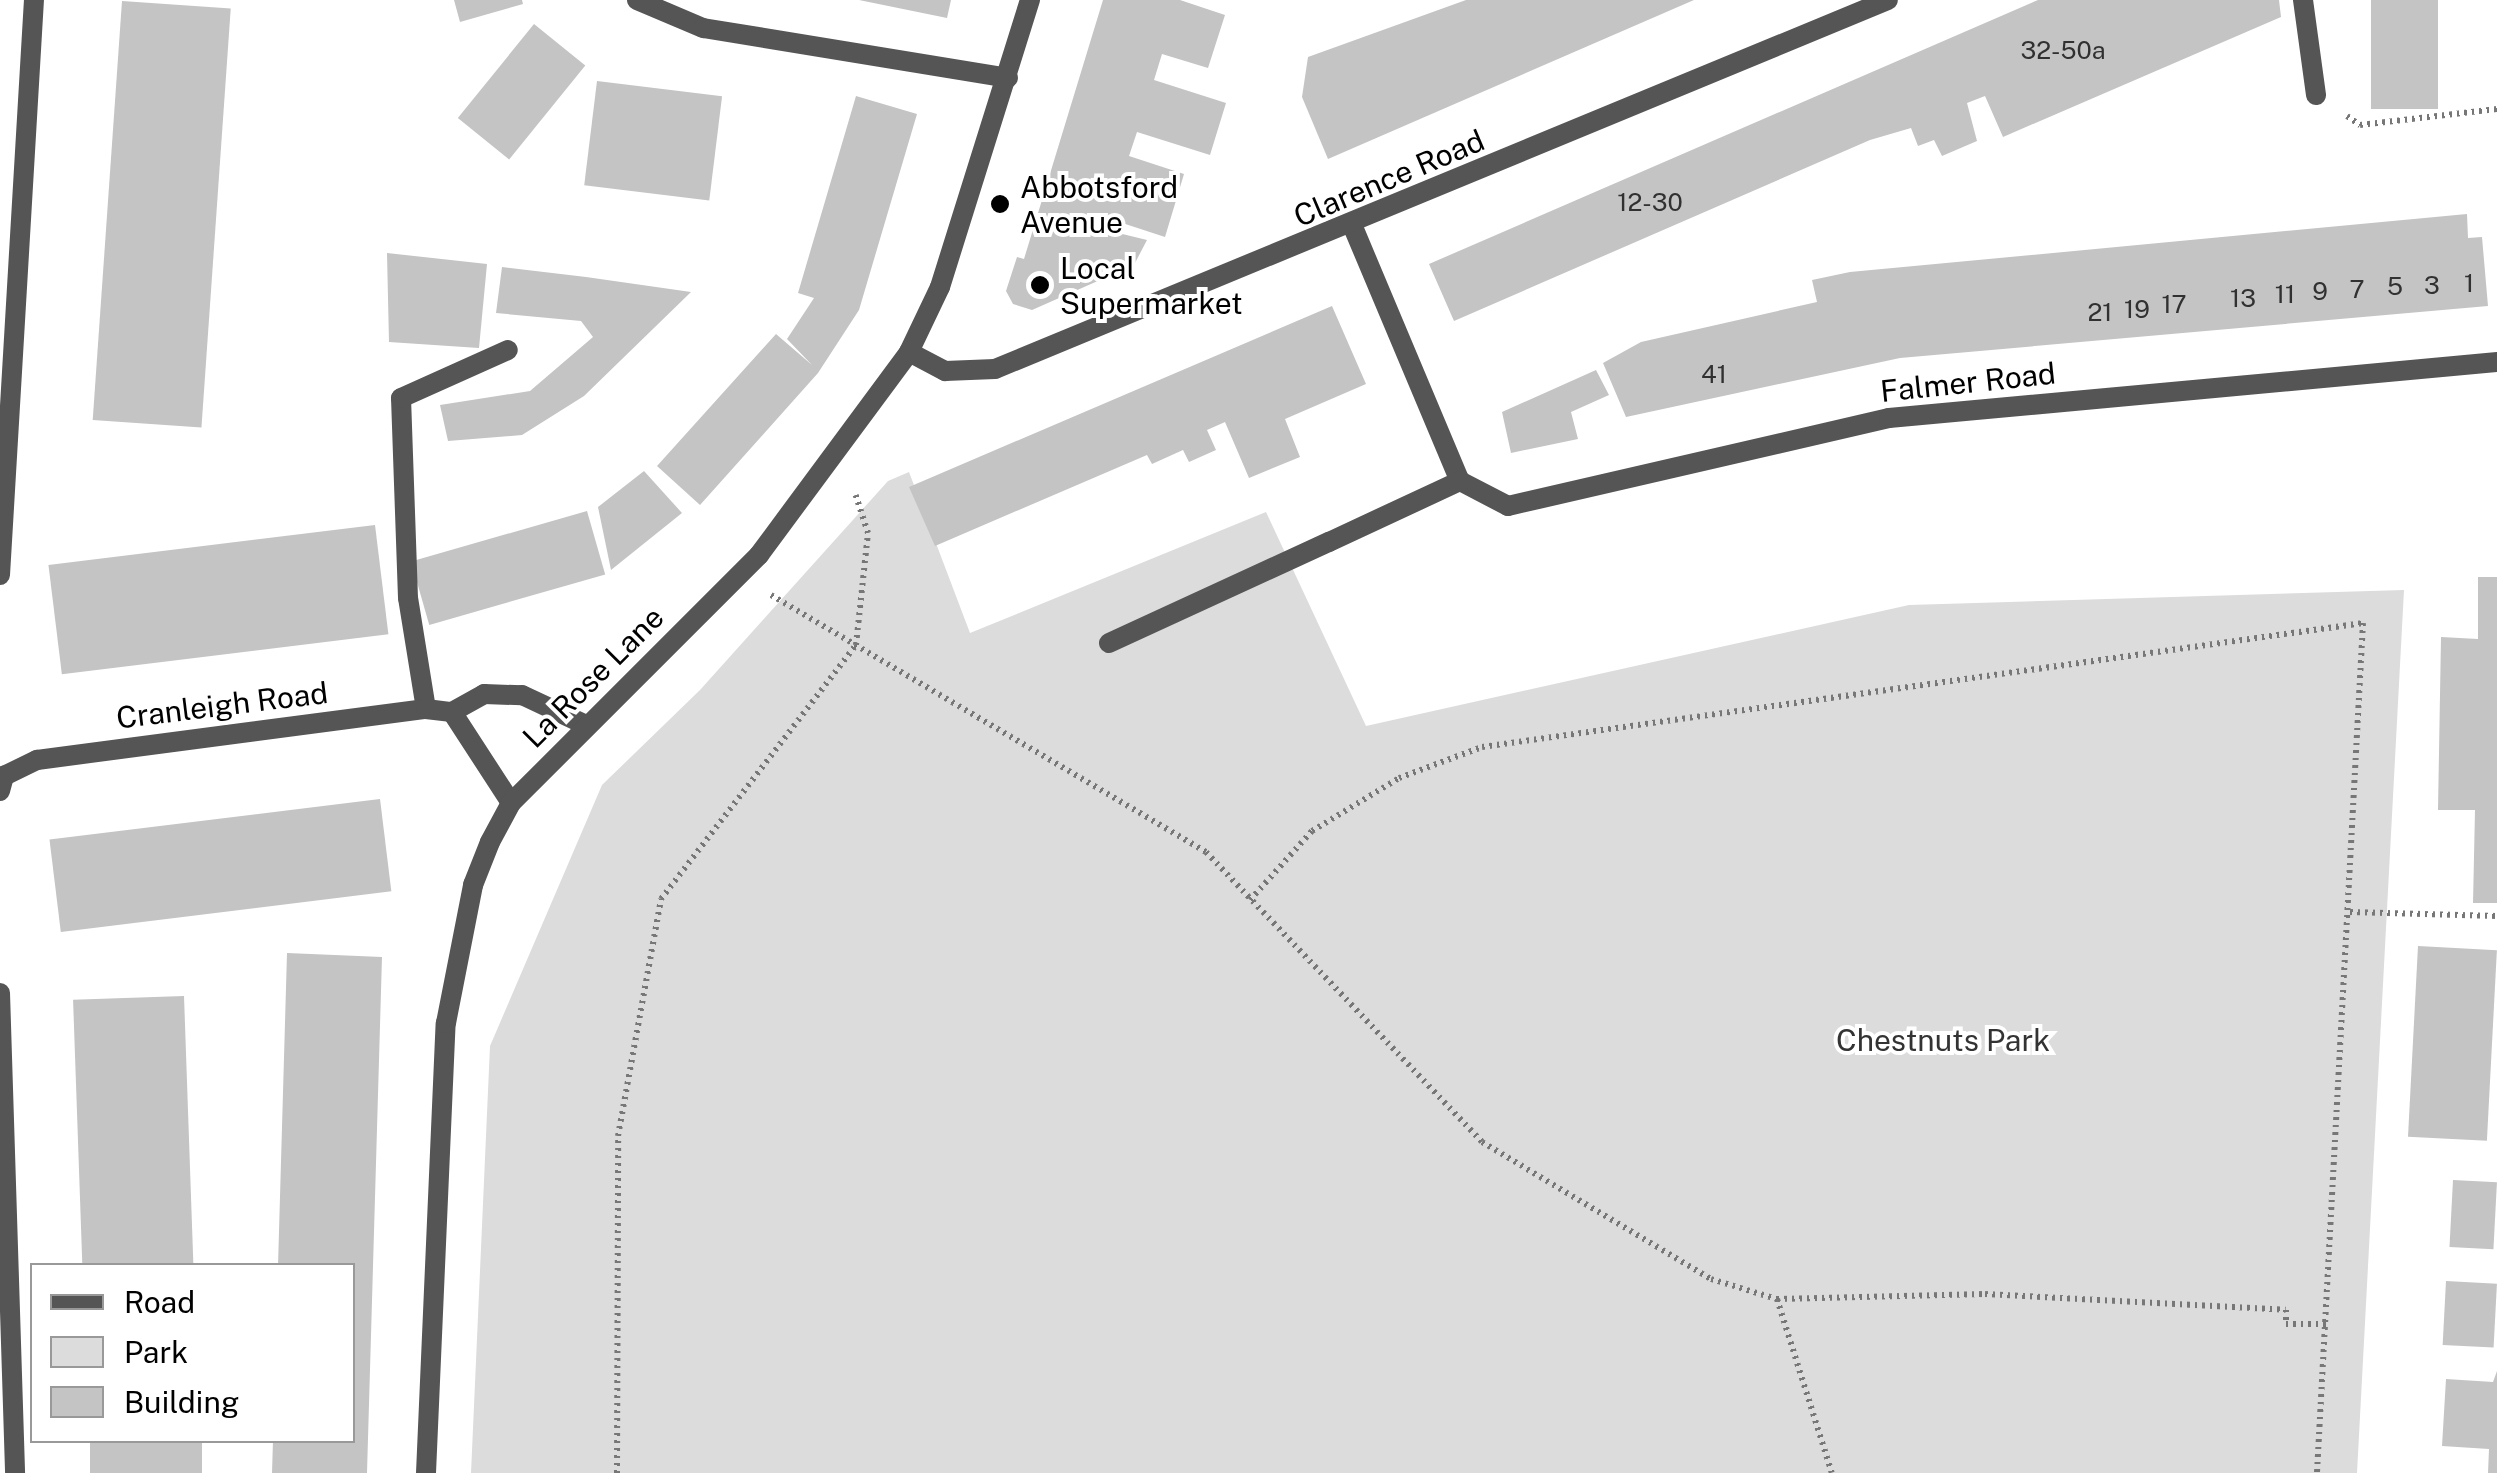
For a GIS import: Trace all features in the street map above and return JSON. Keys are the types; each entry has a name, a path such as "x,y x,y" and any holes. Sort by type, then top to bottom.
{"street":[{"path":"0,575 34,0"},
{"path":"637,0 704,28 1008,78"},
{"name":"La Rose Lane","path":"426,1473 446,1023 473,885 511,803 584,724 759,555 909,352 940,287 1030,0"},
{"name":"Clarence Road","path":"909,352 945,371 995,369 1353,227 1857,6 1888,0"},
{"path":"2303,0 2316,96"},
{"path":"1108,643 1460,481 1353,227"},
{"path":"426,709 408,598 400,398 508,350"},
{"name":"Falmer Road","path":"1460,481 1508,506 1889,418 2497,362"},
{"name":"Cranleigh Road","path":"2,783 37,760 426,709 452,712 484,694 522,696 584,724"},
{"path":"452,712 511,803"},
{"path":"0,994 7,1400 16,1473"}],"path":[{"path":"2316,96 2360,125 2497,109"},
{"path":"616,1473 618,1136 662,898 856,645 868,533 856,495"},
{"path":"772,595 1206,852 1482,1142 1711,1278 1777,1299 1985,1294 2286,1310 2286,1324 2326,1324"},
{"path":"1250,900 1312,830 1399,778 1482,747 2363,623 2317,1473"},
{"path":"2350,912 2497,916"},
{"path":"1777,1299 1832,1473"}],"green space":[{"name":"Chestnuts Park","path":"909,472 970,633 1266,512 1366,726 1909,605 2404,590 2357,1473 471,1473 490,1046 602,785 700,690 888,481"}],"building":[{"path":"454,0 522,0 523,4 460,22"},
{"path":"859,0 951,0 947,18"},
{"path":"1103,0 1180,0 1225,15 1208,68 1162,54 1154,80 1226,103 1210,155 1137,132 1129,156 1184,174 1165,237 1110,219 1106,230 1147,240 1135,263 1102,272 1100,280 1032,310 1013,304 1006,291 1017,257 1024,259"},
{"path":"1466,0 1694,0 1328,159 1302,97 1308,57"},
{"path":"2038,0 2279,0 2281,17 2003,137 1985,96 1967,103 1977,141 1942,156 1934,140 1918,146 1911,128 1870,140 1454,321 1429,264"},
{"path":"2371,0 2438,0 2438,109 2371,109"},
{"path":"122,1 231,9 201,428 93,420"},
{"path":"534,24 585,66 509,160 458,118"},
{"path":"597,81 722,96 709,201 584,185"},
{"path":"856,96 917,114 859,310 818,373 700,505 657,466 776,334 812,365 787,339 814,298 798,293"},
{"path":"2467,214 2468,238 2482,237 2488,306 1900,358 1626,417 1603,363 1641,342 1817,302 1812,280 1850,272"},
{"path":"387,253 487,264 479,348 389,342"},
{"path":"502,267 691,292 584,396 522,435 448,441 440,405 530,391 593,337 581,321 496,313"},
{"path":"1332,306 1366,384 1285,419 1300,457 1249,478 1225,422 1207,430 1216,450 1189,462 1183,450 1152,464 1147,455 935,546 909,487"},
{"path":"1596,370 1609,395 1571,412 1578,439 1511,453 1502,412"},
{"path":"644,471 682,513 611,570 598,507"},
{"path":"587,511 605,574 429,625 411,561"},
{"path":"375,525 388,634 62,674 48,565"},
{"path":"2478,577 2497,577 2497,903 2473,903 2475,810 2438,810 2441,637 2478,639"},
{"path":"380,799 391,891 61,932 49,840"},
{"path":"2418,946 2497,950 2487,1141 2408,1137"},
{"path":"287,953 382,957 367,1473 272,1473 273,1443 355,1443 355,1263 278,1263"},
{"path":"184,996 193,1263 82,1263 73,1000"},
{"path":"2453,1180 2497,1182 2493,1249 2449,1247"},
{"path":"2446,1281 2497,1284 2494,1348 2443,1345"},
{"path":"2497,1371 2497,1473 2488,1473 2489,1449 2442,1446 2446,1379 2493,1382"},
{"path":"90,1443 202,1443 202,1473 90,1473"}],"place":[{"name":"Abbotsford Avenue","path":"1000,204"},
{"name":"Local Supermarket","path":"1040,285"}]}
